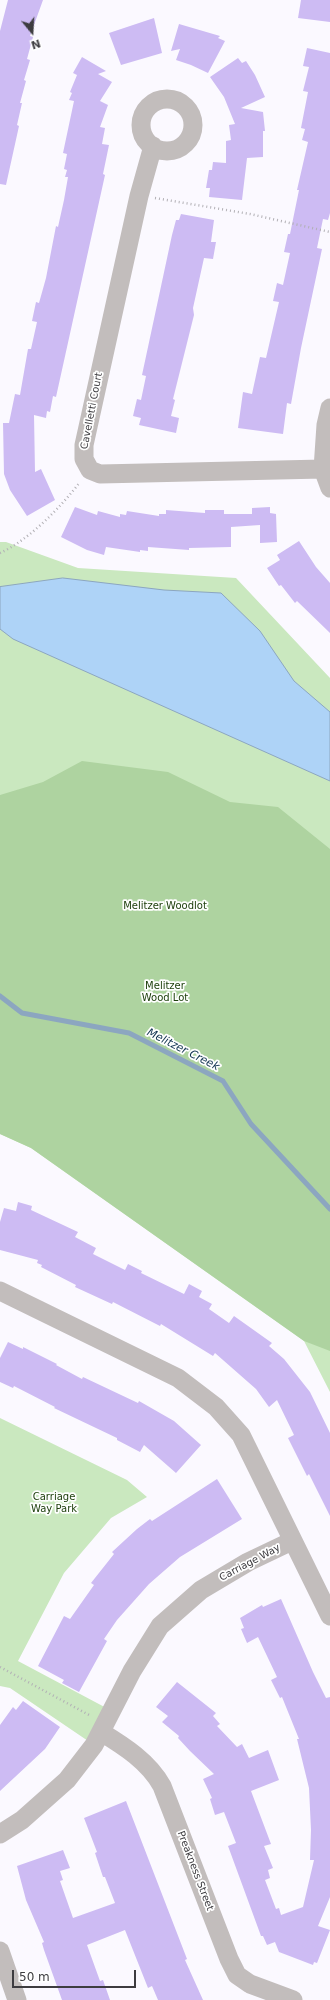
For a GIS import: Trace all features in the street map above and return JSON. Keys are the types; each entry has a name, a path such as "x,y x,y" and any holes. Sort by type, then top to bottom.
{"street":[{"name":"Cavelletti Court","path":"90,470 84,459 84,445 139,196 153,146"},
{"path":"330,408 326,425 323,469 330,488"},
{"path":"90,470 100,474 323,469"},
{"name":"Carriage Way","path":"0,1291 178,1378 216,1407 241,1435 292,1541 248,1562 201,1590 160,1626 132,1671 94,1746 68,1780 22,1820 0,1834"},
{"path":"292,1541 330,1616"},
{"name":"Preakness Street","path":"103,1728 156,1774 162,1786 228,1959 237,1974 250,1984 293,2000"},
{"path":"0,1951 18,2000"}],"path":[{"path":"139,196 250,214 330,232"},
{"path":"0,553 15,546 66,500 90,470"},
{"path":"0,1667 103,1728"}],"green space":[{"name":"Melitzer Wood Lot","path":"0,542 6,542 78,568 236,578 330,678 330,1392 304,1341 31,1148 0,1134"},
{"name":"Melitzer Wood Lot","path":"82,761 168,772 230,802 278,807 330,849 330,1351 304,1341 31,1148 0,1134 0,795 43,782"},
{"name":"Carriage Way Park","path":"0,1418 127,1480 147,1497 111,1518 64,1573 18,1661 112,1711 94,1745 10,1688 0,1686"}],"water":[{"path":"63,578 164,590 221,593 260,631 294,681 330,712 330,781 13,639 0,629 0,587"}],"building":[{"path":"8,0 43,0 30,36 33,37 27,59 30,60 24,80 26,81 20,103 22,103 17,125 19,126 6,185 0,184 0,31"},
{"path":"301,0 330,0 330,22 298,18"},
{"path":"154,18 162,53 121,65 109,33"},
{"path":"179,24 220,36 218,38 225,41 208,73 176,60 180,49 171,51"},
{"path":"307,48 330,53 330,213 328,220 323,219 317,248 322,249 291,404 287,403 283,434 238,428 243,392 252,394 260,357 266,358 279,302 273,301 277,283 283,285 290,253 284,252 288,234 290,234 299,190 297,190 308,142 302,140 305,129 301,128 308,92 303,91 309,67 303,66"},
{"path":"82,57 106,71 98,74 112,82 100,101 108,105 100,127 105,128 102,144 109,145 103,174 105,175 56,397 53,396 50,412 47,411 46,418 34,415 35,472 41,469 55,500 27,516 10,490 4,474 3,423 9,423 15,394 20,395 28,349 31,349 37,322 32,321 36,302 39,303 46,278 56,226 58,227 64,200 68,177 65,177 67,170 64,169 67,154 63,153 74,101 69,100 72,93 70,92 77,75 73,73"},
{"path":"238,58 242,63 246,61 255,75 265,97 241,108 263,112 265,131 263,131 263,157 247,158 242,200 209,197 210,188 206,188 209,170 212,170 213,162 226,163 226,141 231,140 229,125 235,124 224,97 210,77"},
{"path":"181,214 214,220 211,242 216,242 213,259 204,258 193,308 194,315 173,399 175,400 171,416 179,418 176,433 139,425 141,418 133,416 137,399 141,400 146,376 142,375 172,235 176,220 179,220"},
{"path":"75,507 97,515 98,511 120,517 120,514 126,515 127,511 159,516 159,514 166,514 166,510 205,513 205,510 224,510 224,514 252,514 252,508 270,507 270,513 276,514 277,542 260,543 260,525 231,527 231,547 189,548 189,550 148,547 148,551 140,550 140,552 106,547 104,555 87,550 61,537"},
{"path":"299,541 316,567 330,583 330,633 297,601 295,603 281,585 279,586 267,568 280,560 277,555"},
{"path":"18,1202 32,1206 31,1210 78,1232 75,1237 96,1248 93,1254 125,1270 128,1264 142,1271 141,1273 184,1294 189,1284 202,1291 199,1297 212,1304 209,1309 229,1323 234,1316 272,1343 269,1346 284,1359 310,1392 330,1433 330,1516 309,1474 307,1476 288,1438 294,1435 277,1400 269,1407 256,1389 215,1353 213,1356 161,1324 160,1326 113,1302 112,1304 75,1287 76,1285 41,1267 42,1265 37,1263 38,1260 0,1250 0,1222 4,1208 16,1211"},
{"path":"8,1342 23,1349 23,1347 57,1364 56,1365 82,1379 83,1377 138,1403 139,1401 174,1421 201,1445 176,1473 144,1445 140,1452 117,1440 117,1438 54,1408 55,1407 14,1386 13,1388 0,1382 0,1358"},
{"path":"217,1479 242,1519 180,1557 149,1584 117,1620 104,1639 107,1641 79,1692 62,1683 64,1680 38,1666 64,1616 70,1619 94,1585 91,1583 114,1554 112,1552 150,1519 152,1521"},
{"path":"281,1599 326,1698 330,1697 330,1897 318,1926 330,1930 317,1963 314,1962 313,1965 279,1952 275,1942 267,1945 263,1936 261,1936 228,1846 236,1843 224,1812 215,1815 210,1799 212,1798 203,1779 214,1774 178,1738 179,1736 162,1722 168,1716 156,1707 177,1682 216,1713 213,1716 220,1724 217,1726 237,1747 242,1744 249,1758 268,1750 279,1780 251,1791 271,1844 264,1846 273,1868 268,1870 270,1878 265,1880 276,1909 279,1908 281,1915 303,1907 314,1860 310,1860 311,1830 309,1788 297,1739 299,1739 282,1697 280,1698 271,1680 277,1677 258,1637 247,1643 241,1629 244,1628 240,1618 262,1605 263,1607"},
{"path":"23,1701 60,1727 45,1749 0,1791 0,1725 13,1707 16,1710"},
{"path":"126,1801 187,1959 185,1960 203,2000 158,2000 152,1986 148,1988 125,1930 87,1945 100,1981 103,1980 110,2000 62,2000 44,1950 42,1943 44,1942 26,1900 17,1866 63,1850 70,1868 60,1871 63,1880 60,1881 73,1918 115,1903 105,1877 103,1877 95,1853 97,1852 84,1818"}],"waterway":[{"name":"Melitzer Creek","path":"0,996 22,1013 129,1033 223,1081 251,1124 330,1209"}],"park label":[{"name":"Melitzer Woodlot","path":"165,906"}]}
